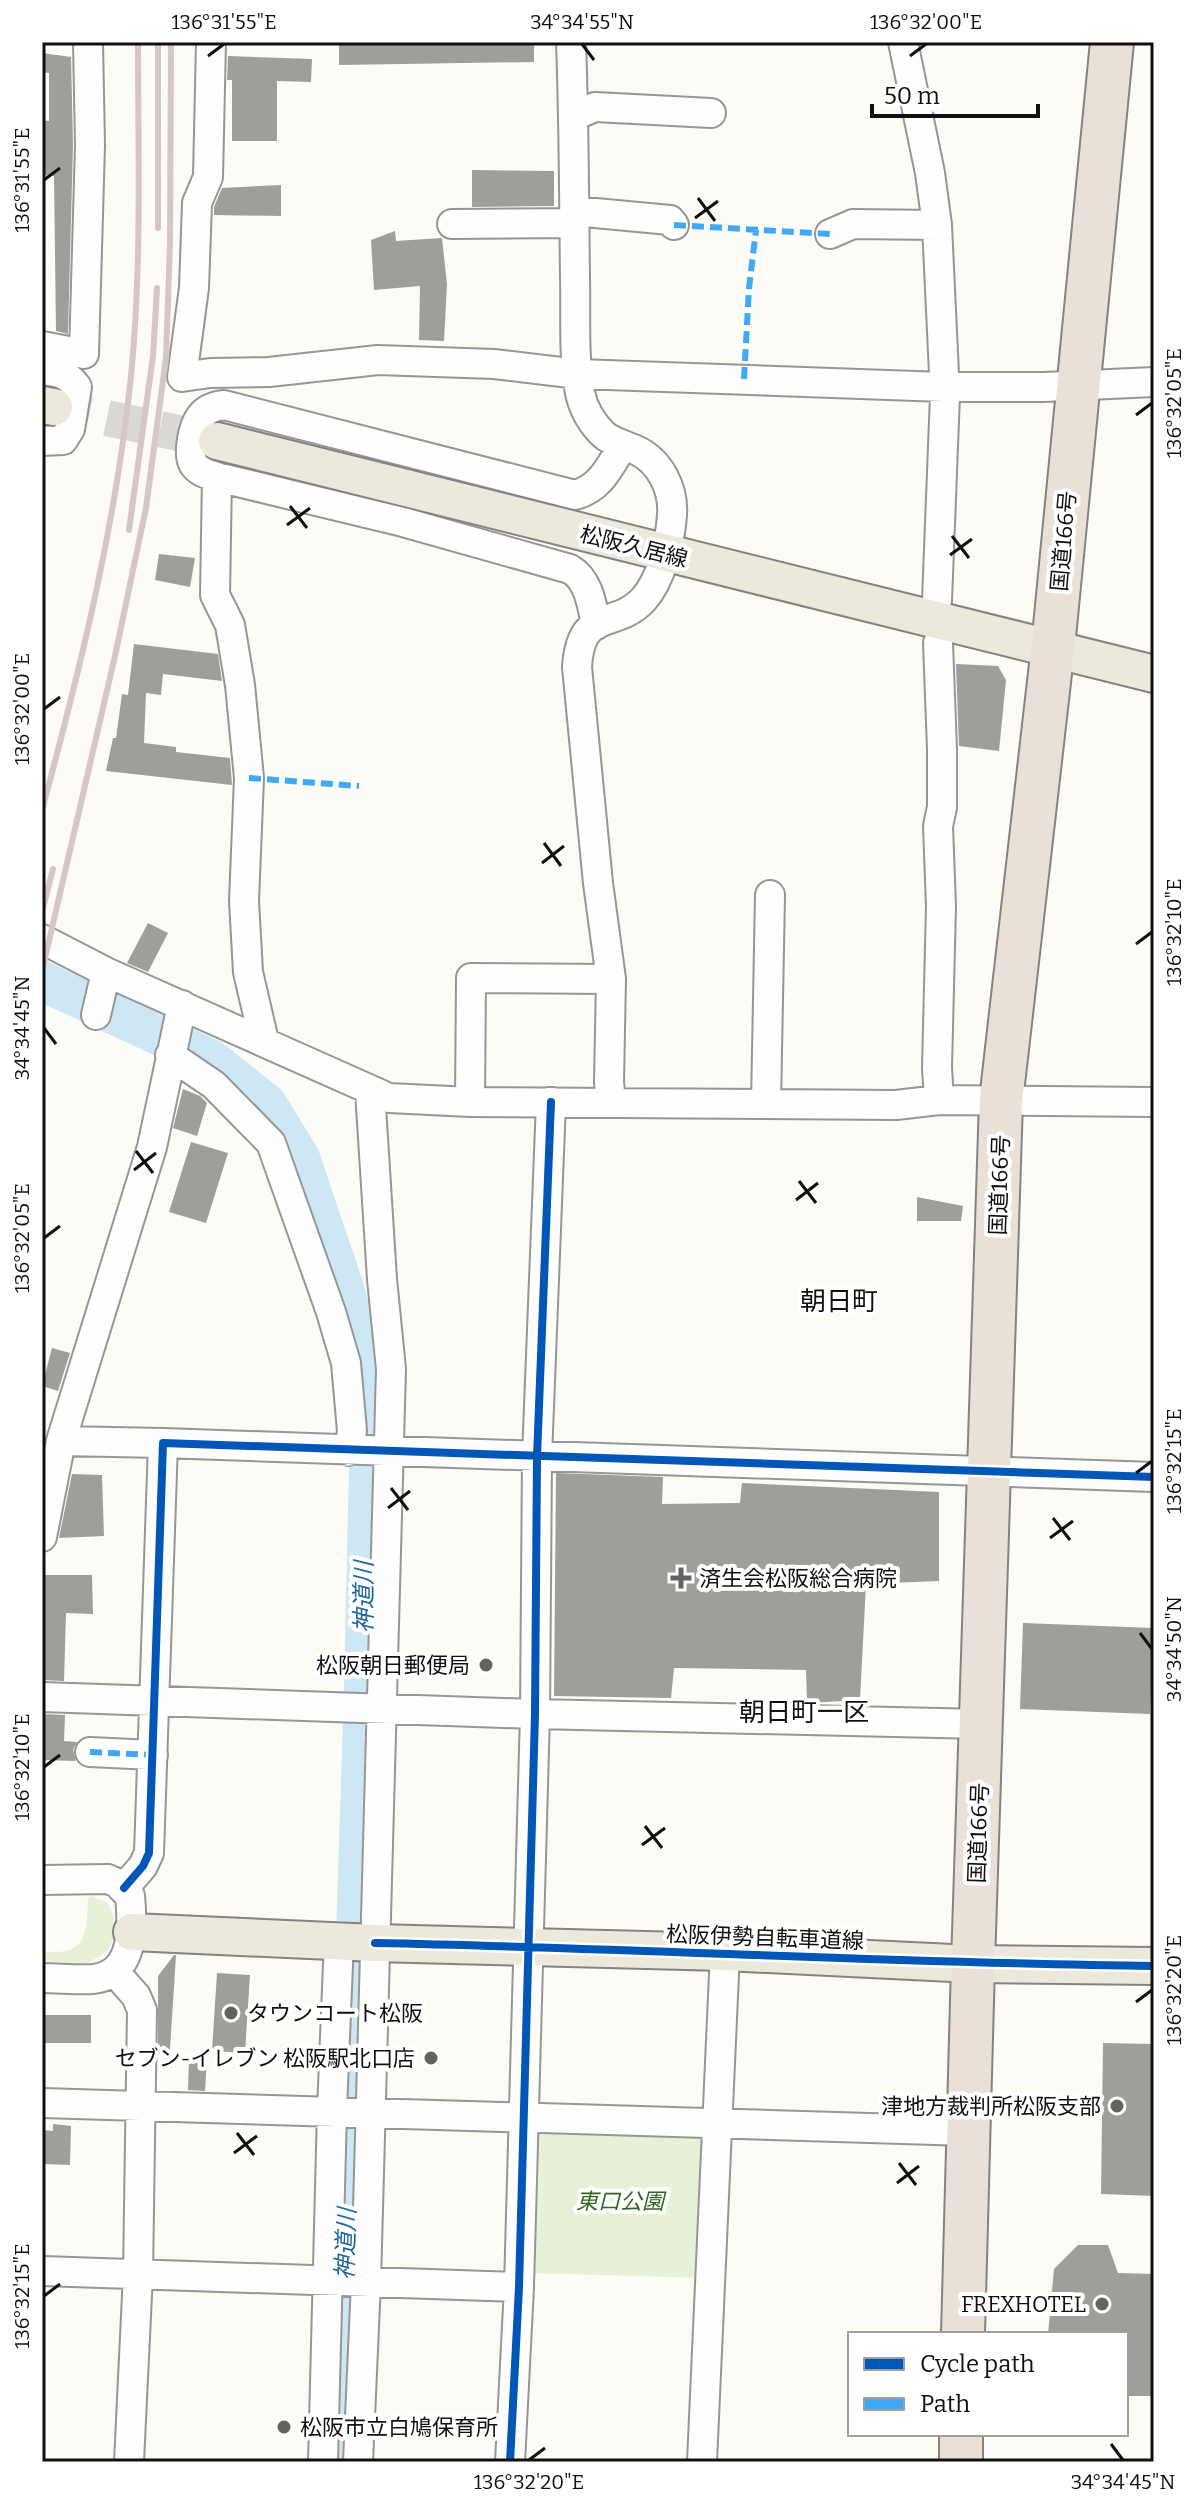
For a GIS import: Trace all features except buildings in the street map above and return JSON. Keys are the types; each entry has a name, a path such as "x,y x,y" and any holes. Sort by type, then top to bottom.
{"highway":[{"name":"国道166号","path":"963,2332 1001,1101 1053,647 1112,42"},
{"path":"961,2436 961,2462"}],"main road":[{"name":"松阪久居線","path":"217,441 1154,674"},
{"name":"松阪伊勢自転車道線","path":"132,1932 375,1943 725,1952 973,1964 1154,1966"}],"street":[{"path":"42,346 84,354 90,145 88,42"},
{"path":"211,42 208,177 197,203 194,288 182,377 269,372 378,360 494,364 578,374 944,387 1154,382"},
{"path":"571,42 580,393 589,415 605,436 650,458 660,470 672,500 665,554 655,581 642,602 596,625 584,635 579,646 577,667 598,883 611,979 611,1102"},
{"path":"903,42 930,173 937,225 944,387 937,601"},
{"path":"574,116 595,107 711,113"},
{"path":"452,224 574,217 670,220 674,225"},
{"path":"830,234 853,224 937,225"},
{"path":"42,370 62,373 77,387 70,429 63,440 42,441"},
{"path":"265,415 269,372"},
{"path":"596,625 585,585 570,569 403,522 217,477 201,472 191,459 190,451 201,416 215,406 224,405 575,495 604,477 623,445"},
{"path":"217,477 215,595 230,625 240,685 249,778 244,901 248,972 264,1041"},
{"path":"938,643 942,749 942,807 938,826 941,906 939,1100"},
{"path":"766,1104 770,895"},
{"path":"42,939 106,972 389,1098 470,1102 896,1105 939,1100 1154,1102"},
{"path":"96,1015 106,972"},
{"path":"470,1102 471,978 611,979"},
{"path":"42,1537 61,1441 152,1147 182,1005"},
{"path":"170,1055 214,1085 271,1143 346,1363 352,1431 370,1452"},
{"path":"358,2462 375,1943 369,1707 370,1452 391,1369 370,1091"},
{"path":"510,2462 519,2287 526,1946 535,1714 537,1457 551,1102"},
{"path":"61,1441 1154,1477"},
{"path":"124,1888 143,1866 149,1853 163,1443"},
{"path":"42,1697 535,1714 982,1724"},
{"path":"90,1752 153,1755"},
{"path":"42,1880 108,1879 124,1888 130,1896 132,1932 130,1948 114,1971 96,1979 42,1978"},
{"path":"323,2462 339,1940"},
{"path":"702,2462 725,1952"},
{"path":"114,1971 136,1996 142,2010 138,2274 129,2462"},
{"path":"42,2103 523,2115 968,2131"},
{"path":"42,2271 519,2287"}],"green space":[{"path":"90,1896 107,1902 111,1909 113,1939 107,1952 86,1964 42,1961 42,1951 68,1950 81,1941"},
{"name":"東口公園","path":"699,2129 709,2141 700,2278 532,2273 535,2132"}],"waterway":[{"name":"神道川","path":"42,981 212,1060 267,1104 300,1158 344,1288 365,1364 369,1465 364,1689 339,2462"}],"tunnel":[{"path":"54,407 217,441"}],"railway":[{"path":"42,810 96,594 116,486 131,376 139,209 138,42"},
{"path":"158,42 158,228"},
{"path":"42,971 146,508 166,358 171,42"},
{"path":"129,530 153,356 157,288"},
{"path":"42,912 53,869"}],"marked path":[{"path":"674,225 830,234"},
{"path":"744,379 756,230"},
{"path":"249,778 359,786"},
{"path":"90,1752 153,1755"}],"cycle path":[{"path":"510,2462 519,2287 535,1714 537,1457 551,1102"},
{"path":"124,1888 143,1866 149,1853 163,1443 1154,1477"},
{"path":"375,1943 1154,1966"}],"place":[{"name":"済生会松阪総合病院","path":"681,1578"},
{"name":"松阪朝日郵便局","path":"486,1665"},
{"name":"タウンコート松阪","path":"231,2013"},
{"name":"セブン-イレブン 松阪駅北口店","path":"431,2058"},
{"name":"津地方裁判所松阪支部","path":"1117,2106"},
{"name":"FREXHOTEL","path":"1102,2304"},
{"name":"松阪市立白鳩保育所","path":"284,2427"}],"district":[{"name":"朝日町","path":"839,1301"},
{"name":"朝日町一区","path":"804,1712"}]}
